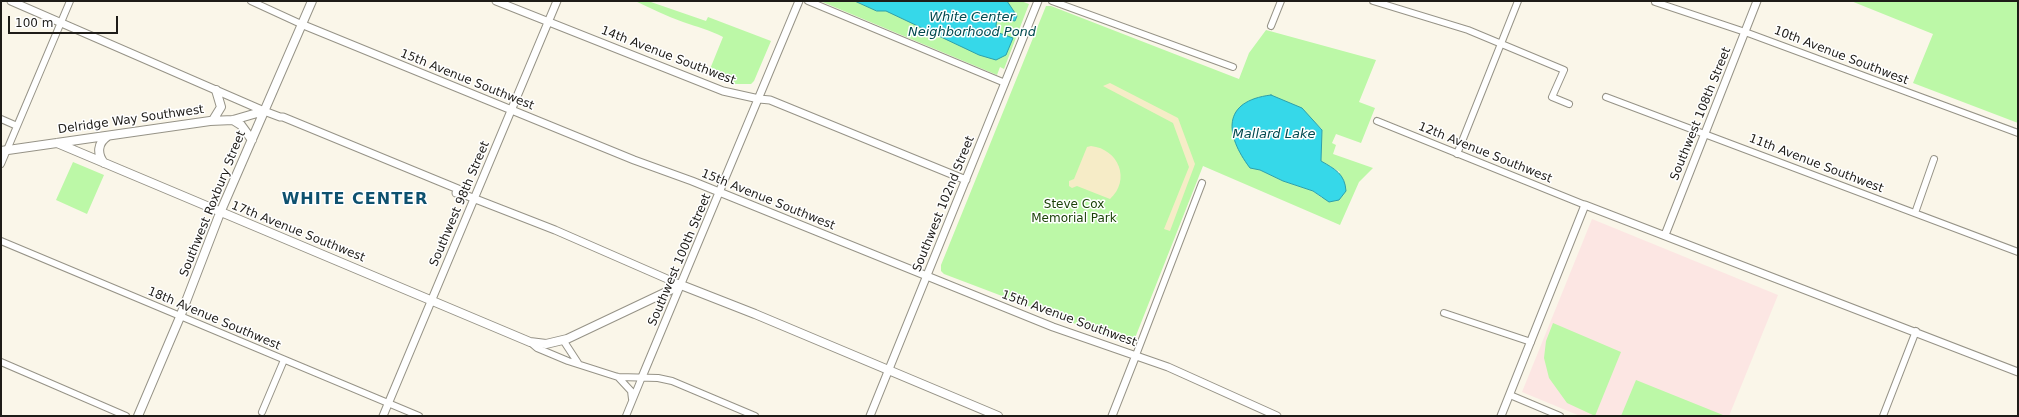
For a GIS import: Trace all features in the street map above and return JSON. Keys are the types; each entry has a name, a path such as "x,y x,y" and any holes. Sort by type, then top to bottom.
{"main road":[{"name":"Southwest Roxbury Street","path":"138,416 180,318 220,213 312,1"},
{"path":"213,120 221,107 216,90"},
{"name":"Delridge Way Southwest","path":"4,151 213,120 233,120 264,111"},
{"path":"233,120 241,125 252,140"},
{"path":"105,164 100,156 99,148 103,140 110,136"},
{"name":"17th Avenue Southwest","path":"57,143 220,213 530,342 546,344 563,340"},
{"path":"563,340 681,285 740,308 998,416"}],"street":[{"path":"11,1 264,111 283,117 458,189 460,193 555,230 681,285"},
{"path":"1,164 4,151 17,126 70,1"},
{"name":"15th Avenue Southwest","path":"251,1 301,24 634,160 720,192 1053,327 1168,367 1277,416"},
{"name":"14th Avenue Southwest","path":"496,1 723,91 770,100 966,180"},
{"name":"Southwest 98th Street","path":"383,416 557,1"},
{"name":"Southwest 100th Street","path":"626,416 799,1"},
{"path":"808,1 1005,83"},
{"name":"Southwest 102nd Street","path":"870,416 1038,1"},
{"path":"1052,1 1233,67"},
{"path":"1271,26 1281,1"},
{"path":"1373,1 1468,30 1564,70 1552,97 1568,104"},
{"path":"1457,154 1518,1"},
{"name":"Southwest 108th Street","path":"1665,235 1704,133 1758,1"},
{"name":"10th Avenue Southwest","path":"1655,2 1745,32 2018,133"},
{"name":"11th Avenue Southwest","path":"1606,97 2018,252"},
{"path":"1,119 17,126"},
{"name":"12th Avenue Southwest","path":"1377,120 1457,154 1585,204"},
{"path":"1915,214 1934,159"},
{"path":"1112,416 1202,183"},
{"path":"1501,416 1585,204 1916,331 2018,372"},
{"name":"18th Avenue Southwest","path":"1,241 180,318 419,416"},
{"path":"1444,313 1531,342"},
{"path":"1883,416 1916,331"},
{"path":"563,340 578,363"},
{"name":"17th Avenue Southwest","path":"530,342 537,348 557,357 618,377 642,377 672,381 755,416"},
{"path":"262,412 284,360"},
{"path":"1,362 126,416"},
{"name":"17th Avenue Southwest","path":"618,377 631,391 632,401"},
{"path":"1510,395 1560,416"}],"shaded area":[{"path":"1592,219 1778,295 1729,416 1580,416 1522,392"}],"green space":[{"path":"635,1 648,1 706,21 708,17 771,41 754,81 751,84 734,84 708,74 723,37 708,30 683,22"},
{"name":"White Center Neighborhood Pond","path":"820,1 1021,1 1029,4 1004,69 1000,67 997,75"},
{"path":"1851,1 2018,1 2018,123 1913,83 1933,34"},
{"name":"Steve Cox Memorial Park","path":"1046,6 1051,6 1239,79 1249,53 1266,30 1376,60 1359,102 1375,108 1361,143 1336,134 1332,143 1336,145 1333,154 1373,168 1359,182 1340,225 1203,166 1135,338 1126,343 944,274 941,271 941,265","holes":["1312,120 1322,129 1321,161 1340,172 1322,198 1313,191 1283,181 1260,170"]},
{"path":"73,162 104,175 87,214 56,200"},
{"path":"1553,323 1621,352 1595,416 1567,403 1549,378 1544,358 1546,341"},
{"path":"1636,380 1723,415 1621,416"}],"sand":[{"path":"1110,83 1178,118 1195,164 1170,231 1164,229 1189,167 1173,123 1103,86"},
{"path":"1091,146 1101,148 1109,153 1119,166 1121,175 1120,183 1110,199 1077,186 1072,188 1069,186 1069,181 1074,179 1087,147"}],"water":[{"name":"White Center Neighborhood Pond","path":"855,1 1007,1 1017,16 1015,21 997,18 996,26 999,33 1013,38 1006,55 996,60 979,55 886,11 877,11"},
{"name":"Mallard Lake","path":"1271,95 1302,108 1322,130 1321,161 1331,167 1344,180 1346,191 1339,200 1329,202 1313,191 1283,181 1260,170 1250,168 1242,156 1232,132 1232,121 1236,112 1243,104"}],"district":[{"name":"WHITE CENTER","path":"355,200"}]}
